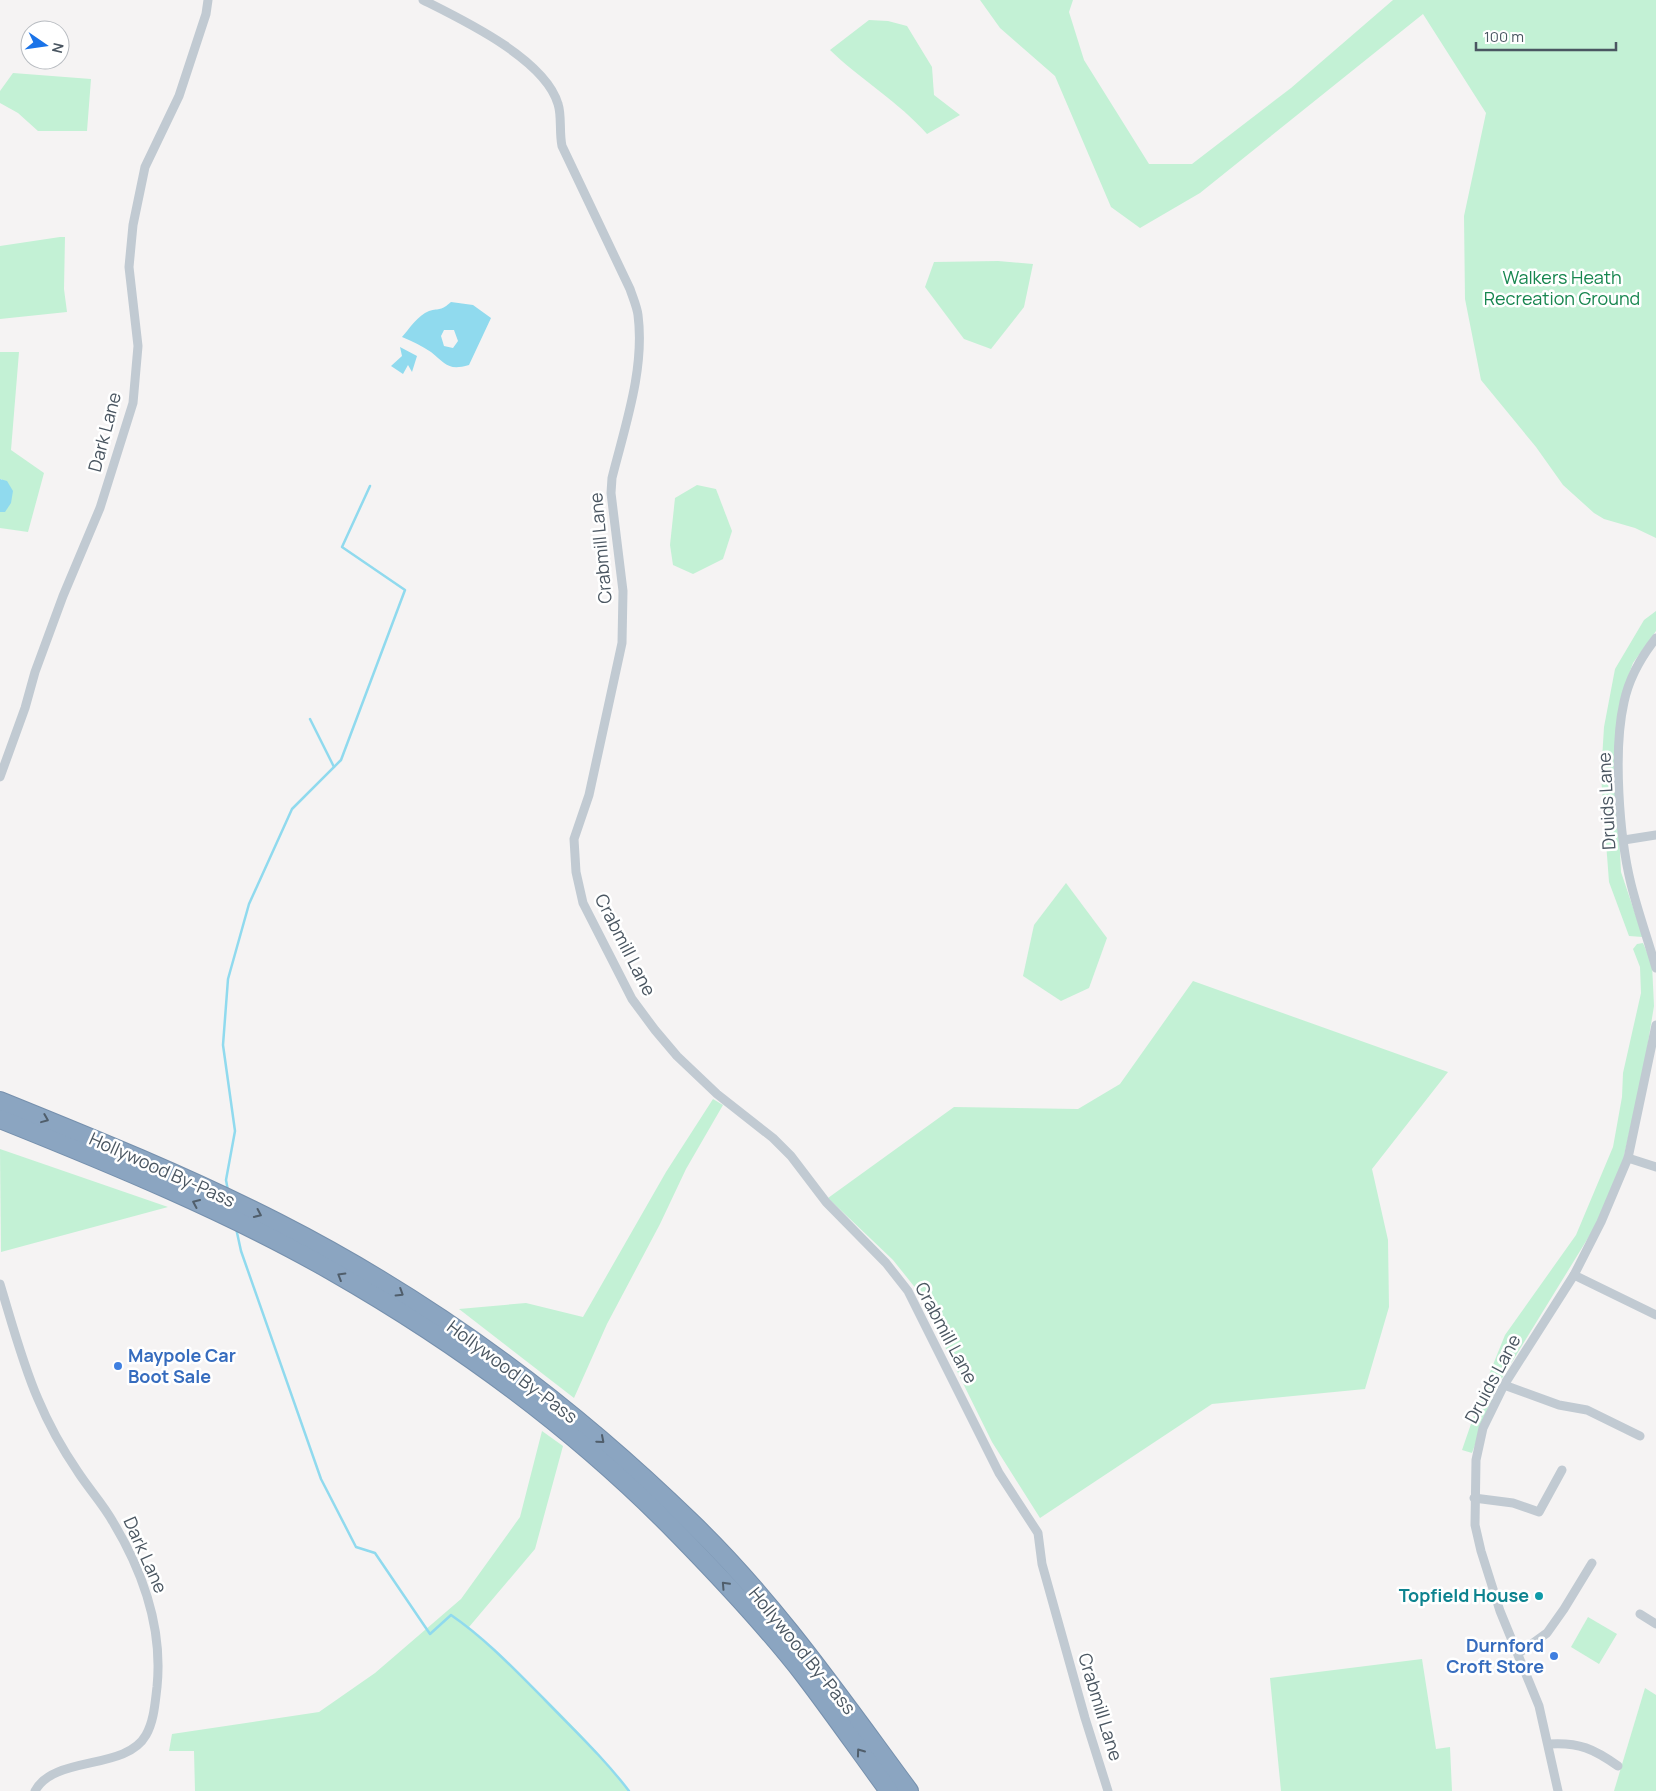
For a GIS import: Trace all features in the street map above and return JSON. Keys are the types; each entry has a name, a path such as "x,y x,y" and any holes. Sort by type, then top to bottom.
{"highway":[{"name":"Hollywood By-Pass","path":"0,1101 137,1158 278,1223 396,1290 459,1331 560,1404 694,1525 756,1593 817,1666 909,1791"},
{"name":"Hollywood By-Pass","path":"0,1119 271,1238 330,1270 445,1340 554,1422 602,1462 679,1534 746,1607 803,1674 889,1791"}],"street":[{"name":"Dark Lane","path":"0,777 25,708 34,672 100,508 133,403 138,346 129,267 133,225 145,167 179,96 206,14 208,0"},
{"name":"Crabmill Lane","path":"423,0 458,18 512,52 533,66 550,84 559,104 559,132 562,146 630,289 638,314 639,341 636,370 612,478 611,493 623,591 622,643 588,795 574,839 576,872 583,903 632,1000 655,1030 677,1056 717,1094 773,1138 791,1156 826,1202 886,1263 908,1291 999,1473 1038,1533 1042,1564 1085,1718 1108,1791"},
{"name":"Druids Lane","path":"1656,638 1643,654 1631,678 1624,702 1620,735 1620,776 1624,840 1631,883 1652,934 1656,968"},
{"path":"1624,840 1656,835"},
{"name":"Druids Lane","path":"1558,1791 1539,1706 1490,1585 1475,1525 1476,1460 1483,1428 1504,1384 1574,1275 1601,1222 1628,1158 1656,1025"},
{"path":"1628,1158 1656,1167"},
{"path":"1574,1275 1656,1315"},
{"name":"Dark Lane","path":"0,1284 38,1399 77,1471 113,1521 140,1576 157,1630 158,1675 154,1712 146,1735 138,1746 123,1753 48,1776 35,1791"},
{"path":"1504,1384 1559,1405 1587,1410 1640,1436"},
{"path":"1474,1498 1513,1503 1540,1512 1562,1470"},
{"path":"1519,1653 1547,1633 1592,1563"},
{"path":"1640,1614 1656,1624"},
{"path":"1549,1744 1582,1745 1618,1766"}],"green space":[{"name":"Walkers Heath Recreation Ground","path":"980,0 1073,0 1069,12 1084,60 1149,164 1192,164 1291,88 1393,0 1656,0 1656,538 1635,528 1604,519 1594,513 1563,485 1536,447 1481,380 1465,299 1464,216 1486,113 1423,14 1200,193 1140,228 1111,207 1055,76 1000,28"},
{"path":"869,20 888,21 907,26 932,67 934,95 960,115 927,134 892,101 830,50"},
{"path":"13,73 91,79 87,131 38,131 18,113 0,103 0,91"},
{"path":"65,237 64,289 67,312 0,319 0,246"},
{"path":"998,261 1033,264 1024,307 991,349 964,339 925,287 934,262"},
{"path":"0,352 19,352 11,450 44,473 28,532 0,528 0,512 5,512 2,479 0,479"},
{"path":"697,485 716,489 732,531 723,559 693,574 673,565 670,545 675,498"},
{"path":"1656,611 1656,631 1633,663 1625,685 1616,774 1621,872 1643,937 1629,936 1609,882 1601,776 1604,727 1615,669 1644,620"},
{"path":"1066,883 1107,938 1089,988 1061,1001 1023,976 1034,925"},
{"path":"1643,943 1652,964 1654,1006 1643,1073 1623,1160 1596,1225 1496,1388 1472,1453 1462,1450 1482,1392 1505,1335 1576,1235 1613,1147 1622,1097 1623,1073 1641,993 1640,967 1633,949 1637,944"},
{"path":"1193,981 1448,1072 1372,1169 1388,1240 1389,1307 1365,1389 1212,1404 1040,1518 992,1442 917,1290 893,1260 828,1198 954,1107 1078,1109 1120,1084"},
{"path":"713,1099 723,1105 686,1169 660,1224 607,1324 574,1398 459,1309 526,1303 583,1317 666,1172"},
{"path":"0,1149 168,1207 1,1252"},
{"path":"542,1431 563,1446 535,1549 469,1627 573,1726 629,1791 195,1791 194,1751 169,1751 172,1734 319,1712 375,1673 461,1599 520,1517"},
{"path":"1588,1617 1617,1634 1599,1664 1571,1647"},
{"path":"1422,1659 1436,1749 1450,1747 1452,1791 1281,1791 1270,1678"},
{"path":"1645,1688 1656,1695 1656,1791 1614,1791"}],"water":[{"path":"451,302 473,305 491,318 469,365 462,367 452,367 444,363 428,350 402,337 421,316 429,311 445,307","holes":["444,330 454,330 458,341 453,348 444,346 441,336"]},
{"path":"400,347 417,356 412,372 408,365 403,374 391,366 402,356"},
{"path":"0,479 7,481 13,491 11,503 5,512 0,512"}],"waterway":[{"path":"228,1191 226,1180 235,1131 223,1045 228,979 249,904 292,809 341,760 405,590 342,547 370,486"},
{"path":"310,719 334,767"},
{"path":"236,1228 241,1251 321,1479 356,1547 375,1553 430,1634 451,1615 464,1624 500,1655 545,1700 599,1756 629,1791"}],"place":[{"name":"Maypole Car Boot Sale","path":"118,1366"},
{"name":"Topfield House","path":"1539,1596"},
{"name":"Durnford Croft Store","path":"1554,1656"}]}
